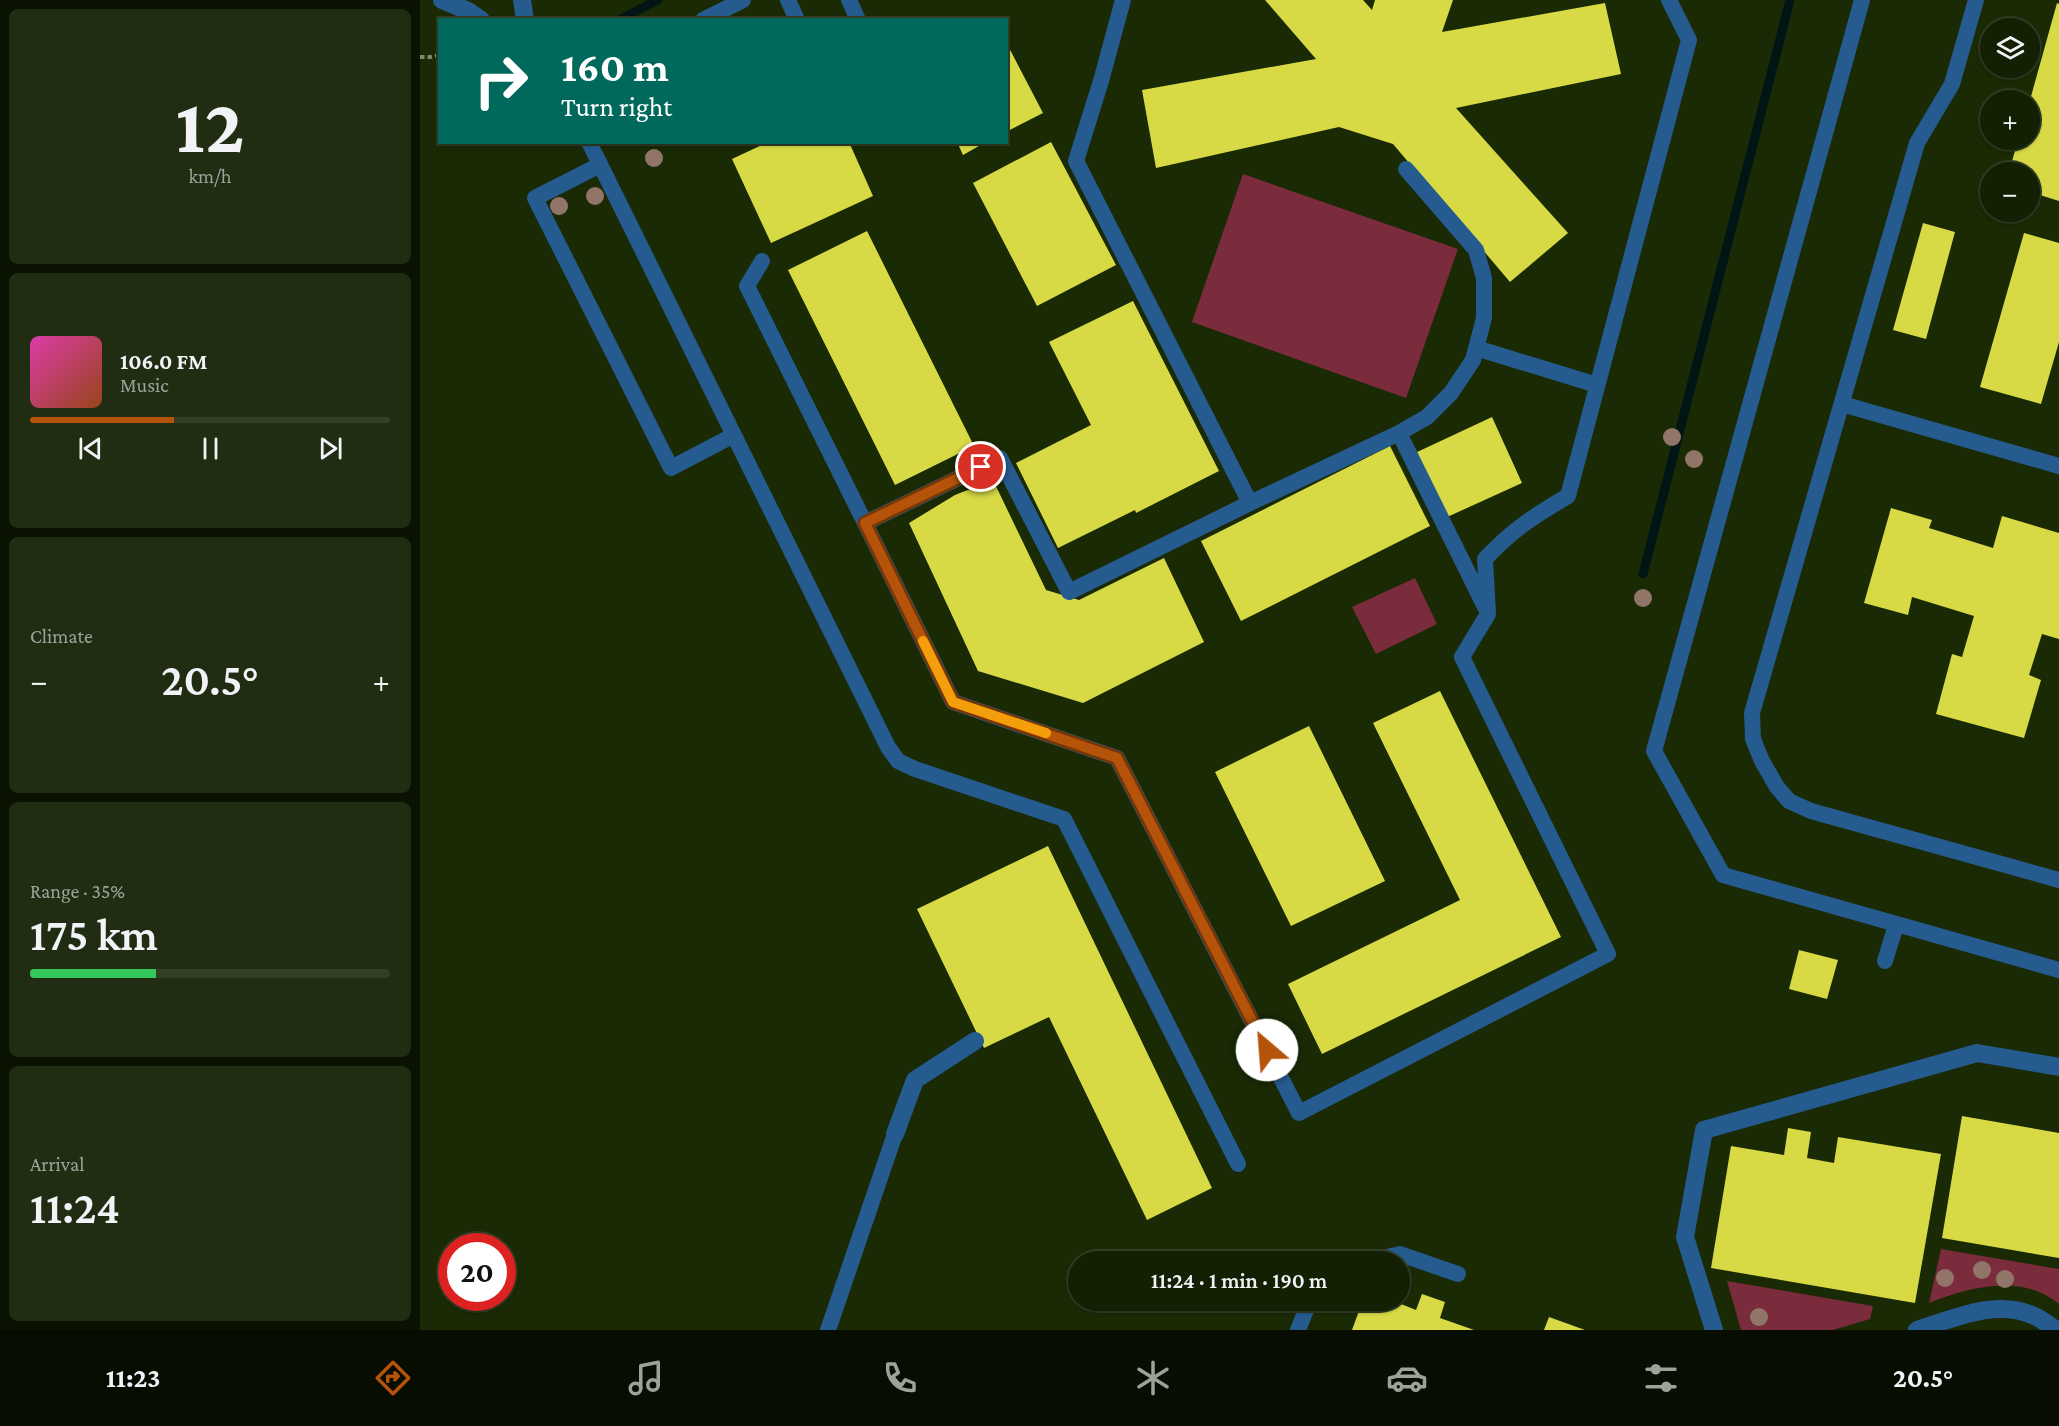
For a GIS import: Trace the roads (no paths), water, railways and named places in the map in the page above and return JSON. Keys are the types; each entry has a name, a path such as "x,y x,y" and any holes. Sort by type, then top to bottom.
{"street":[{"path":"442,0 478,18"},
{"path":"522,0 525,18"},
{"path":"895,1134 915,1080 975,1041"},
{"path":"1714,1330 1685,1237 1704,1130 1977,1053 2059,1067"},
{"path":"1917,1330 1974,1312 2003,1308 2032,1314 2056,1330"}],"lane":[{"path":"707,18 743,0"},
{"path":"788,0 796,18"},
{"path":"849,0 857,18"},
{"path":"1123,0 1076,161 1250,502"},
{"path":"762,261 747,286 953,702 1117,758 1299,1113 1608,954 1462,657 1488,614 1485,559 1508,535 1535,515 1568,496 1689,40 1669,0"},
{"path":"1862,0 1654,751 1723,875 2059,970"},
{"path":"1976,0 1952,84 1917,143 1752,713 1753,739 1777,787 1789,801 1811,811 2059,880"},
{"path":"590,144 882,736 898,761 915,769 1064,819 1238,1164"},
{"path":"600,165 535,198 671,468 734,435"},
{"path":"865,523 1000,458 1069,592 1250,502 1399,434 1427,417 1451,393 1473,360 1484,318 1484,278 1476,250 1406,169"},
{"path":"1476,348 1597,385"},
{"path":"1842,404 2059,466"},
{"path":"1399,434 1488,614"},
{"path":"1885,961 1896,924"},
{"path":"828,1330 895,1134"},
{"path":"1410,1257 1458,1274"},
{"path":"1298,1330 1306,1311"}],"waterway":[{"path":"623,18 658,0"},
{"path":"1643,574 1790,0"}]}
